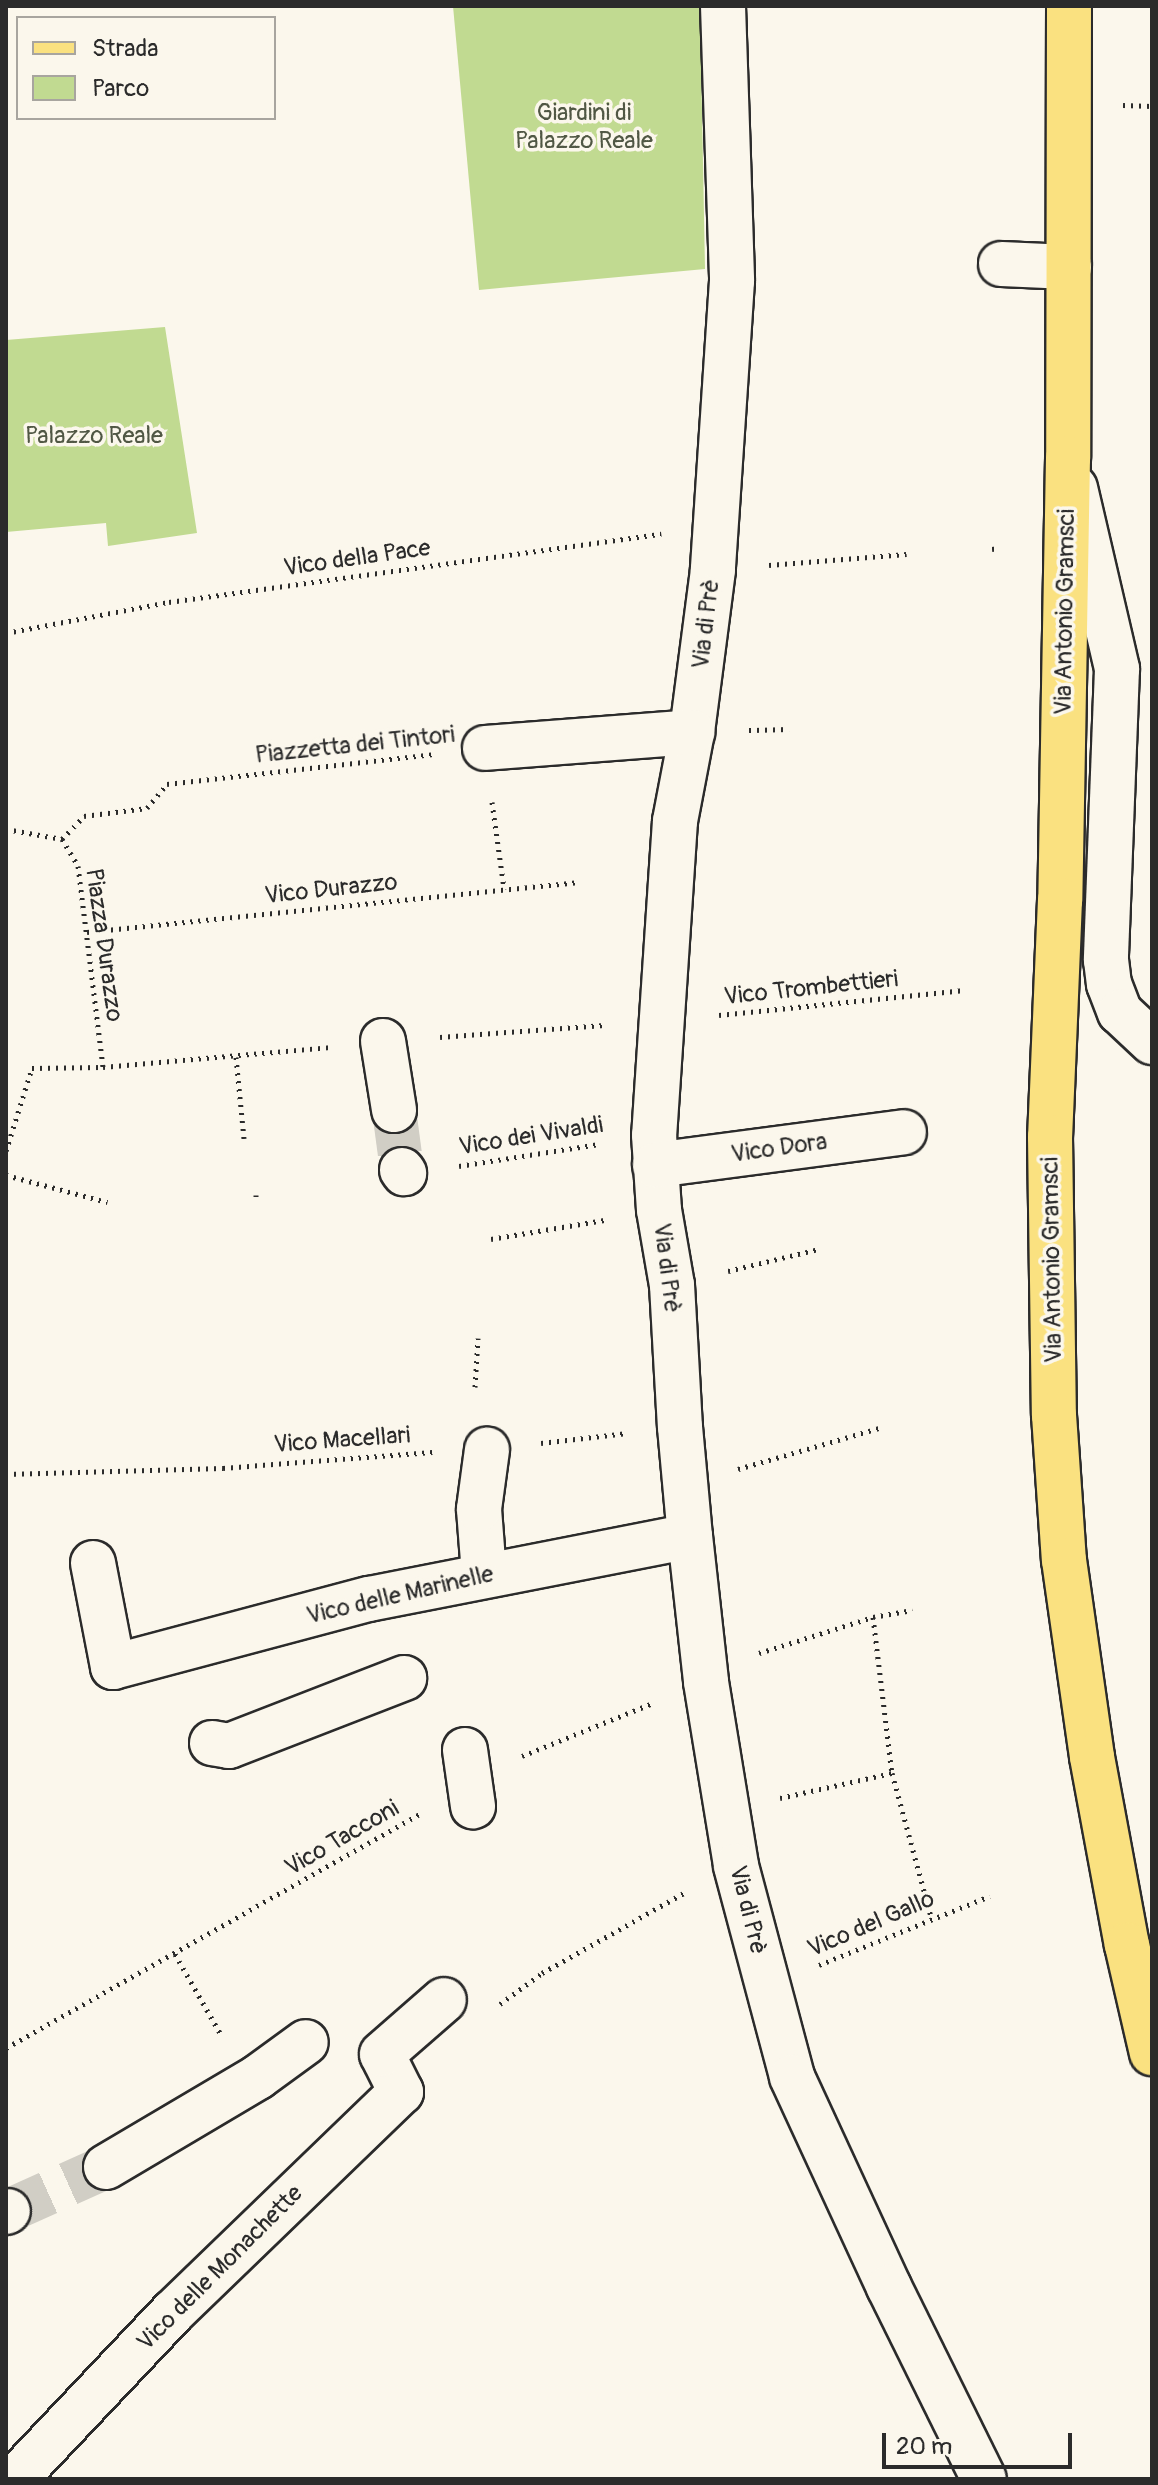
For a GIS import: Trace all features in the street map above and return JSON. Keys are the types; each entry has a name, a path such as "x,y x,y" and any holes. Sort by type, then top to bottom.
{"main road":[{"name":"Via Antonio Gramsci","path":"1069,6 1068,458 1060,900 1050,1111 1054,1415 1064,1560 1092,1757 1127,1945 1152,2053"}],"street":[{"name":"Via di Prè","path":"723,6 732,281 714,549 692,732 675,821 654,1150 659,1210 672,1285 690,1536 706,1676 736,1866 792,2077 889,2287 984,2479"},
{"path":"1001,264 1069,267"},
{"name":"Via Antonio Gramsci","path":"1068,458 1117,669 1106,960 1109,984 1120,1012 1152,1042"},
{"path":"485,748 692,732"},
{"path":"383,1041 394,1110"},
{"name":"Vico Dora","path":"654,1150 904,1132"},
{"path":"484,1574 479,1509 487,1450"},
{"name":"Vico delle Marinelle","path":"93,1563 113,1667 369,1599 690,1536"},
{"path":"212,1743 229,1746 404,1678"},
{"path":"465,1750 473,1806"},
{"name":"Vico delle Monachette","path":"15,2479 173,2312 401,2092 371,2040 444,2000"},
{"path":"106,2167 258,2077 306,2042"}],"path":[{"path":"992,549 999,548"},
{"name":"Vico della Pace","path":"6,633 183,600 714,549 907,554"},
{"name":"Piazzetta dei Tintori","path":"62,839 84,816 147,808 167,784 485,748 504,889"},
{"name":"Piazza Durazzo","path":"6,829 62,839 78,866 103,1067"},
{"name":"Vico Durazzo","path":"87,932 579,882"},
{"name":"Vico Trombettieri","path":"660,1021 965,990"},
{"path":"236,1057 244,1139"},
{"path":"6,1151 32,1068 111,1066"},
{"name":"Vico dei Vivaldi","path":"417,1170 654,1150"},
{"path":"6,1175 107,1202"},
{"path":"491,1239 659,1210"},
{"path":"672,1285 819,1249"},
{"path":"475,1387 478,1338"},
{"name":"Vico Macellari","path":"6,1474 223,1468 487,1450 680,1427"},
{"path":"685,1484 883,1427"},
{"path":"510,1763 536,1748 706,1676 873,1617 912,1610"},
{"path":"873,1617 892,1773 931,1917"},
{"path":"728,1810 892,1773"},
{"name":"Vico Tacconi","path":"6,2048 429,1808"},
{"path":"542,1973 736,1866"},
{"name":"Vico del Gallo","path":"768,1990 931,1917 990,1896"},
{"path":"175,1954 198,1994"}],"green space":[{"name":"Giardini di Palazzo Reale","path":"453,6 700,6 705,269 479,290"},
{"name":"Palazzo Reale","path":"165,327 197,533 108,546 106,523 6,532 6,340"}],"tunnel":[{"path":"394,1110 402,1170"},
{"path":"8,2211 106,2167"}]}
